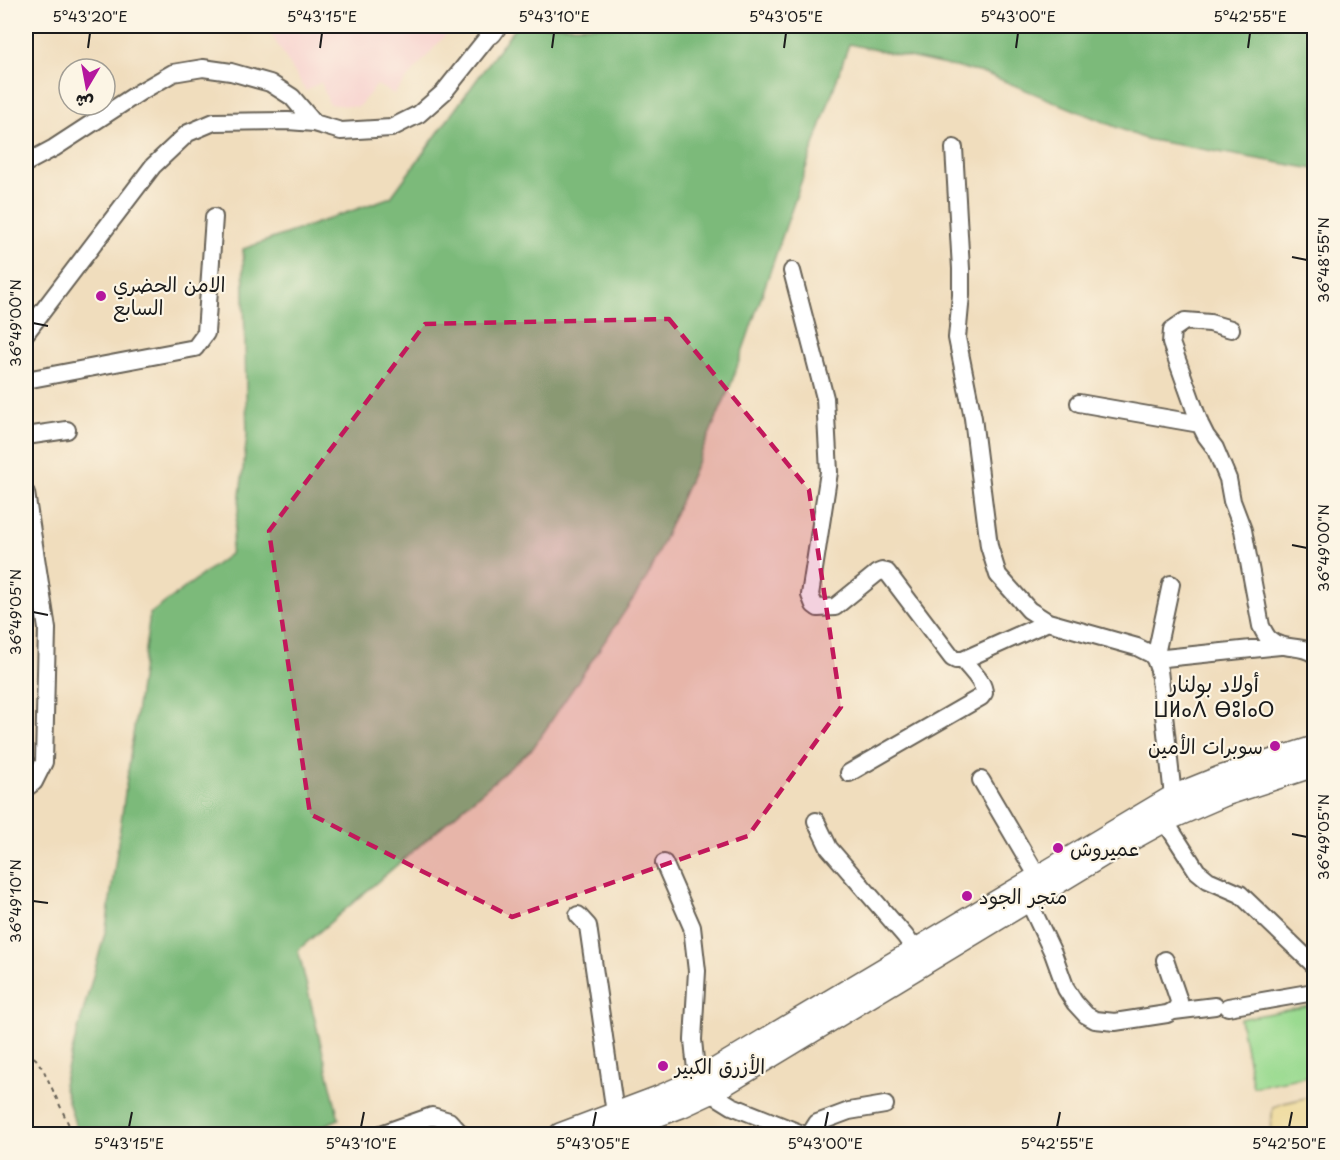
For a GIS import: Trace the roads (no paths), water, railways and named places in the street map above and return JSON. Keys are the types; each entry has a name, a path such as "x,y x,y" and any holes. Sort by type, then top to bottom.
{"main road":[{"path":"609,1134 681,1107 704,1086 915,950 1173,796 1220,777 1314,747"},
{"path":"560,1134 658,1097 704,1086 1165,821 1225,795 1314,766"}],"street":[{"path":"26,333 153,166 188,132 214,122 288,121 314,123 341,131 391,128 418,114 444,92 490,28"},
{"path":"26,163 54,148 173,73 203,68 231,72 270,83 292,97 314,123"},
{"path":"954,148 961,286 957,338 973,418 989,546 998,574 1029,610 1048,622 1137,647 1151,654 1155,659 1159,670 1173,796"},
{"path":"26,380 195,348 206,333 214,217"},
{"path":"792,271 825,398 829,472 810,595 814,605 818,608 835,607 877,573 887,572 952,658 956,660 963,660 1048,622"},
{"path":"1231,329 1210,323 1185,321 1172,330 1171,343 1200,424 1215,448 1228,478 1232,501 1243,530 1261,626 1268,638 1280,646"},
{"path":"1079,403 1200,424"},
{"path":"26,436 67,430"},
{"path":"26,493 47,629 44,762 34,782 26,788"},
{"path":"1155,659 1171,584"},
{"path":"1155,659 1280,646 1309,650 1314,654"},
{"path":"849,773 981,697 985,689 963,660"},
{"path":"981,780 1038,877"},
{"path":"816,821 829,848 915,950"},
{"path":"1165,821 1197,871 1208,880 1240,894 1314,965"},
{"path":"664,863 692,927 697,971 693,1040 704,1086 732,1106 802,1134"},
{"path":"1028,900 1053,953 1066,989 1086,1015 1095,1020 1115,1022 1174,1011 1221,1007 1314,992"},
{"path":"578,915 588,926 615,1113"},
{"path":"1165,960 1179,1001 1174,1011"},
{"path":"810,1134 817,1123 849,1111 885,1105"},
{"path":"381,1134 432,1116 449,1121 461,1134"}],"place":[{"name":"الامن الحضري السابع","path":"101,296"},
{"name":"سوبرات الأمين","path":"1275,746"},
{"name":"عميروش","path":"1058,848"},
{"name":"متجر الجود","path":"967,896"},
{"name":"الأزرق الكبير","path":"663,1066"}],"district":[{"name":"أولاد بولنار ⵡⵍⴰⴷ ⴱⵓⵏⴰⵔ","path":"1214,694"}]}
